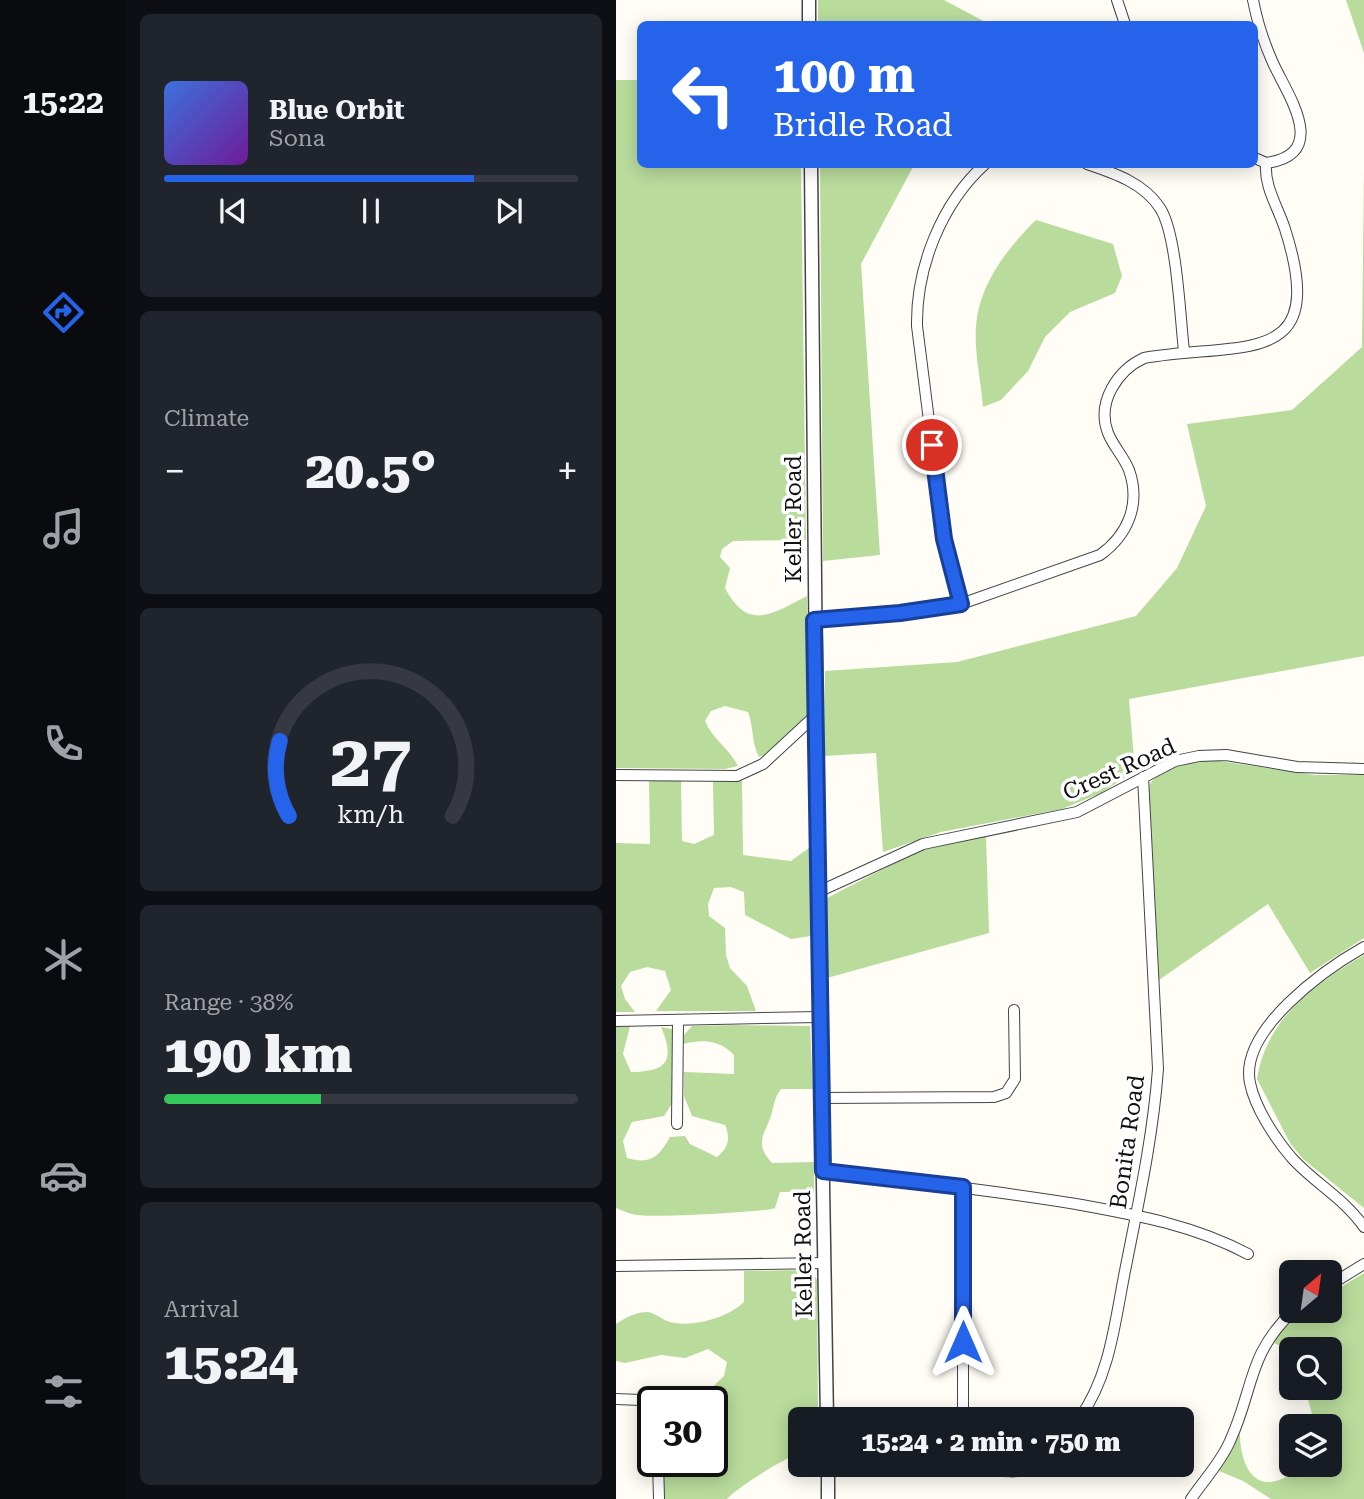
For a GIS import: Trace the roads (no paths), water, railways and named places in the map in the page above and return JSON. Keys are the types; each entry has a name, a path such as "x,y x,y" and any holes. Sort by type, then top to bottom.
{"street":[{"path":"809,0 810,21"},
{"path":"1117,0 1124,21"},
{"path":"1253,0 1273,63 1301,119 1300,135 1295,147 1276,162 1266,163 1258,159"},
{"path":"814,620 917,611 961,604 1100,555 1116,543 1129,523 1133,488 1129,468 1107,431 1104,414 1117,378 1130,364 1144,358 1184,351 1252,346 1272,340 1286,328 1296,311 1300,290 1297,268 1266,181 1266,163"},
{"name":"Keller Road","path":"811,168 814,620 818,713 818,892 827,1407"},
{"path":"961,604 944,539 917,302 928,252 959,194 982,168"},
{"path":"1097,168 1133,182 1160,208 1170,238 1184,351"},
{"path":"616,775 737,776 763,764 818,713"},
{"name":"Crest Road","path":"818,892 923,845 1077,812 1175,761 1199,755 1226,755 1331,770 1364,769"},
{"name":"Bonita Road","path":"1086,1407 1101,1383 1150,1147 1158,1069 1143,777"},
{"path":"1364,947 1310,983 1287,1004 1269,1025 1250,1067 1250,1083 1277,1138 1311,1178 1352,1210 1364,1227"},
{"path":"821,1098 994,1097 1006,1093 1015,1079 1014,1010"},
{"path":"616,1021 820,1017"},
{"path":"677,1124 678,1021"},
{"path":"823,1171 963,1187 1136,1215 1209,1234 1248,1254"},
{"path":"963,1187 963,1407"},
{"path":"616,1266 825,1263"},
{"path":"1342,1277 1364,1264"},
{"path":"1191,1499 1231,1440 1257,1357 1269,1337 1282,1323"},
{"path":"616,1399 637,1400"},
{"path":"658,1477 659,1499"},
{"path":"828,1477 828,1499"}]}
